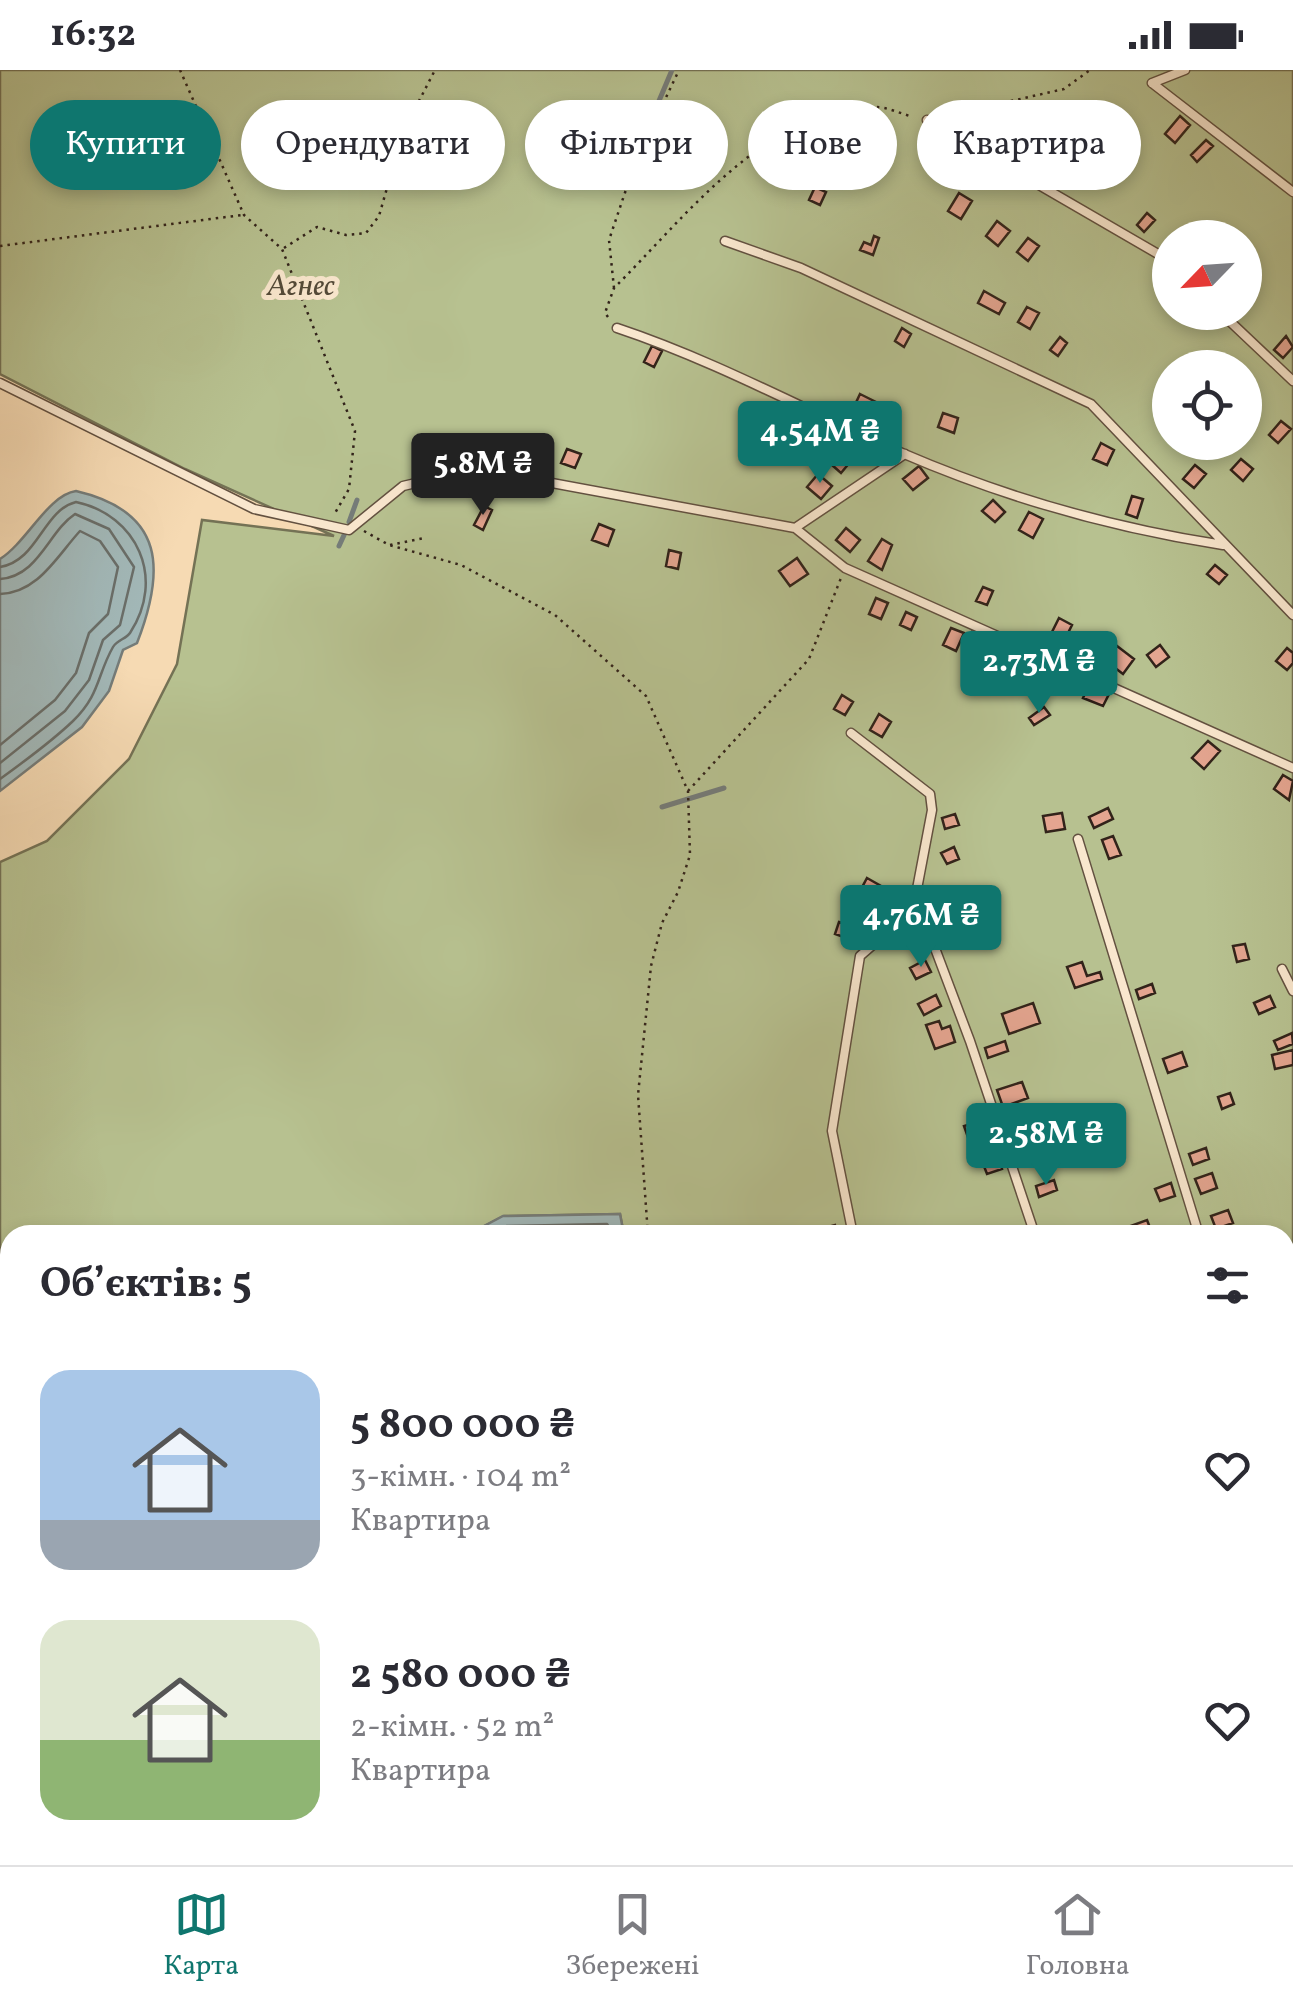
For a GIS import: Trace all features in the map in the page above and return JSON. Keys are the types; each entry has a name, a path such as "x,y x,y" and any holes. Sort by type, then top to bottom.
{"lane":[{"path":"1185,70 1152,82 1293,192"},
{"path":"1048,190 1152,251"},
{"path":"725,241 801,268 1091,404 1293,616"},
{"path":"617,328 674,347 904,454 988,487 1148,534 1222,545"},
{"path":"1239,330 1293,381"},
{"path":"0,383 254,509 326,527 349,530 404,486 476,469 795,528 846,568 1293,768"},
{"path":"795,528 904,454"},
{"path":"850,1225 832,1132 860,956 913,910 932,810 930,794 851,733"},
{"path":"1078,839 1195,1225"},
{"path":"913,910 930,935 970,1040 1032,1225"},
{"path":"1282,969 1293,991"}],"path":[{"path":"180,70 244,214 282,249 354,431 349,489 326,527"},
{"path":"282,249 317,227 346,235 366,234 380,216 403,132 435,70"},
{"path":"614,288 609,240 634,163 672,94 679,70"},
{"path":"1013,100 1064,88 1090,70"},
{"path":"617,328 605,313 614,288 734,169 774,140 819,118 877,107 917,117"},
{"path":"0,246 244,214"},
{"path":"355,525 389,546 461,566 555,615 646,696 688,791 690,855 662,923 651,966 638,1095 647,1225"},
{"path":"389,546 405,538 424,538"},
{"path":"688,791 810,660 846,568"}],"green space":[{"name":"Агнес","path":"0,70 1293,70 1293,1225 622,1225 620,1214 504,1216 486,1225 0,1225 0,862 47,841 129,759 177,664 202,520 334,536 185,469 0,374"}],"water":[{"path":"76,491 127,513 142,529 151,548 154,569 146,617 137,643 123,650 109,691 82,727 0,791 0,559 56,501"},
{"path":"620,1214 622,1225 486,1225 503,1216"}],"building":[{"path":"1180,116 1190,125 1175,143 1165,134"},
{"path":"1206,140 1213,146 1197,162 1191,155"},
{"path":"814,190 826,192 820,205 809,200"},
{"path":"959,193 972,201 961,219 948,211"},
{"path":"1147,213 1155,220 1144,232 1137,225"},
{"path":"997,221 1010,231 998,246 986,236"},
{"path":"874,236 879,238 873,255 860,250 864,242 871,245"},
{"path":"1028,238 1039,246 1028,261 1017,252"},
{"path":"984,291 1005,303 999,314 978,303"},
{"path":"1027,307 1039,313 1030,329 1018,322"},
{"path":"902,328 911,334 904,347 895,341"},
{"path":"1286,336 1293,347 1283,358 1274,350"},
{"path":"1060,337 1067,343 1058,356 1050,350"},
{"path":"652,346 662,351 654,367 644,362"},
{"path":"860,394 876,402 868,418 853,409"},
{"path":"789,403 801,410 792,425 780,419"},
{"path":"943,413 958,418 954,433 938,427"},
{"path":"1281,421 1291,429 1278,443 1269,435"},
{"path":"1101,443 1114,450 1107,465 1093,459"},
{"path":"567,449 581,454 575,468 561,463"},
{"path":"841,453 851,461 841,473 832,465"},
{"path":"1240,460 1253,469 1243,481 1231,470"},
{"path":"1195,465 1206,474 1194,488 1183,479"},
{"path":"919,466 928,478 913,490 903,479"},
{"path":"818,474 832,486 821,499 807,487"},
{"path":"1132,496 1143,499 1137,518 1126,514"},
{"path":"993,500 1005,512 995,522 982,511"},
{"path":"484,506 492,510 483,530 474,525"},
{"path":"1029,512 1043,519 1033,538 1019,530"},
{"path":"599,524 614,530 608,546 592,540"},
{"path":"846,528 860,540 850,552 836,540"},
{"path":"882,539 892,545 882,570 868,561"},
{"path":"669,550 681,553 678,569 666,566"},
{"path":"797,558 808,574 790,586 779,571"},
{"path":"1215,565 1227,575 1219,584 1207,574"},
{"path":"983,587 993,591 987,605 976,601"},
{"path":"876,598 888,603 881,619 869,614"},
{"path":"906,612 917,617 911,630 900,625"},
{"path":"1059,618 1072,625 1064,641 1051,634"},
{"path":"951,628 964,633 956,651 943,645"},
{"path":"972,632 984,638 976,657 964,652"},
{"path":"1160,645 1169,657 1156,667 1147,655"},
{"path":"1117,646 1134,659 1123,674 1106,661"},
{"path":"1287,648 1293,653 1293,663 1287,670 1276,661"},
{"path":"1031,657 1045,664 1039,678 1024,672"},
{"path":"1089,685 1109,694 1103,706 1083,698"},
{"path":"842,695 853,702 845,715 834,709"},
{"path":"1044,707 1050,715 1034,725 1029,718"},
{"path":"879,714 891,722 882,737 870,730"},
{"path":"1208,741 1220,751 1204,769 1192,758"},
{"path":"1283,775 1293,781 1289,800 1274,789"},
{"path":"1108,808 1113,819 1094,828 1089,817"},
{"path":"1062,813 1065,829 1046,832 1043,816"},
{"path":"955,814 959,825 945,829 942,818"},
{"path":"1113,836 1121,855 1109,859 1102,840"},
{"path":"954,847 959,859 947,864 941,853"},
{"path":"867,878 881,886 873,901 859,893"},
{"path":"839,922 856,927 852,940 835,934"},
{"path":"960,923 962,936 943,939 941,926"},
{"path":"1245,944 1249,959 1237,962 1233,946"},
{"path":"925,960 931,972 916,979 910,968"},
{"path":"1082,962 1087,976 1100,972 1102,979 1075,988 1067,967"},
{"path":"1152,984 1155,993 1139,999 1136,990"},
{"path":"936,995 941,1006 924,1015 918,1004"},
{"path":"1270,996 1275,1007 1259,1014 1254,1003"},
{"path":"1033,1003 1040,1023 1009,1034 1002,1014"},
{"path":"939,1021 942,1029 950,1026 955,1042 935,1049 926,1025"},
{"path":"1292,1033 1293,1044 1278,1050 1274,1041"},
{"path":"1005,1041 1008,1051 988,1058 985,1048"},
{"path":"1293,1050 1293,1065 1275,1069 1272,1055"},
{"path":"1182,1052 1187,1066 1168,1073 1163,1059"},
{"path":"1022,1082 1028,1098 1003,1107 997,1090"},
{"path":"1230,1093 1234,1104 1222,1109 1218,1097"},
{"path":"984,1120 990,1136 970,1143 964,1126"},
{"path":"1206,1148 1209,1159 1193,1165 1189,1154"},
{"path":"998,1155 1002,1169 987,1174 982,1161"},
{"path":"1212,1173 1217,1188 1201,1194 1195,1179"},
{"path":"1054,1180 1057,1190 1039,1197 1036,1186"},
{"path":"1171,1183 1175,1196 1160,1201 1155,1189"},
{"path":"1228,1210 1233,1223 1214,1225 1211,1216"}],"waterway":[{"path":"659,100 672,70"},
{"path":"349,522 357,500"},
{"path":"339,546 345,533"},
{"path":"662,807 724,788"}]}
